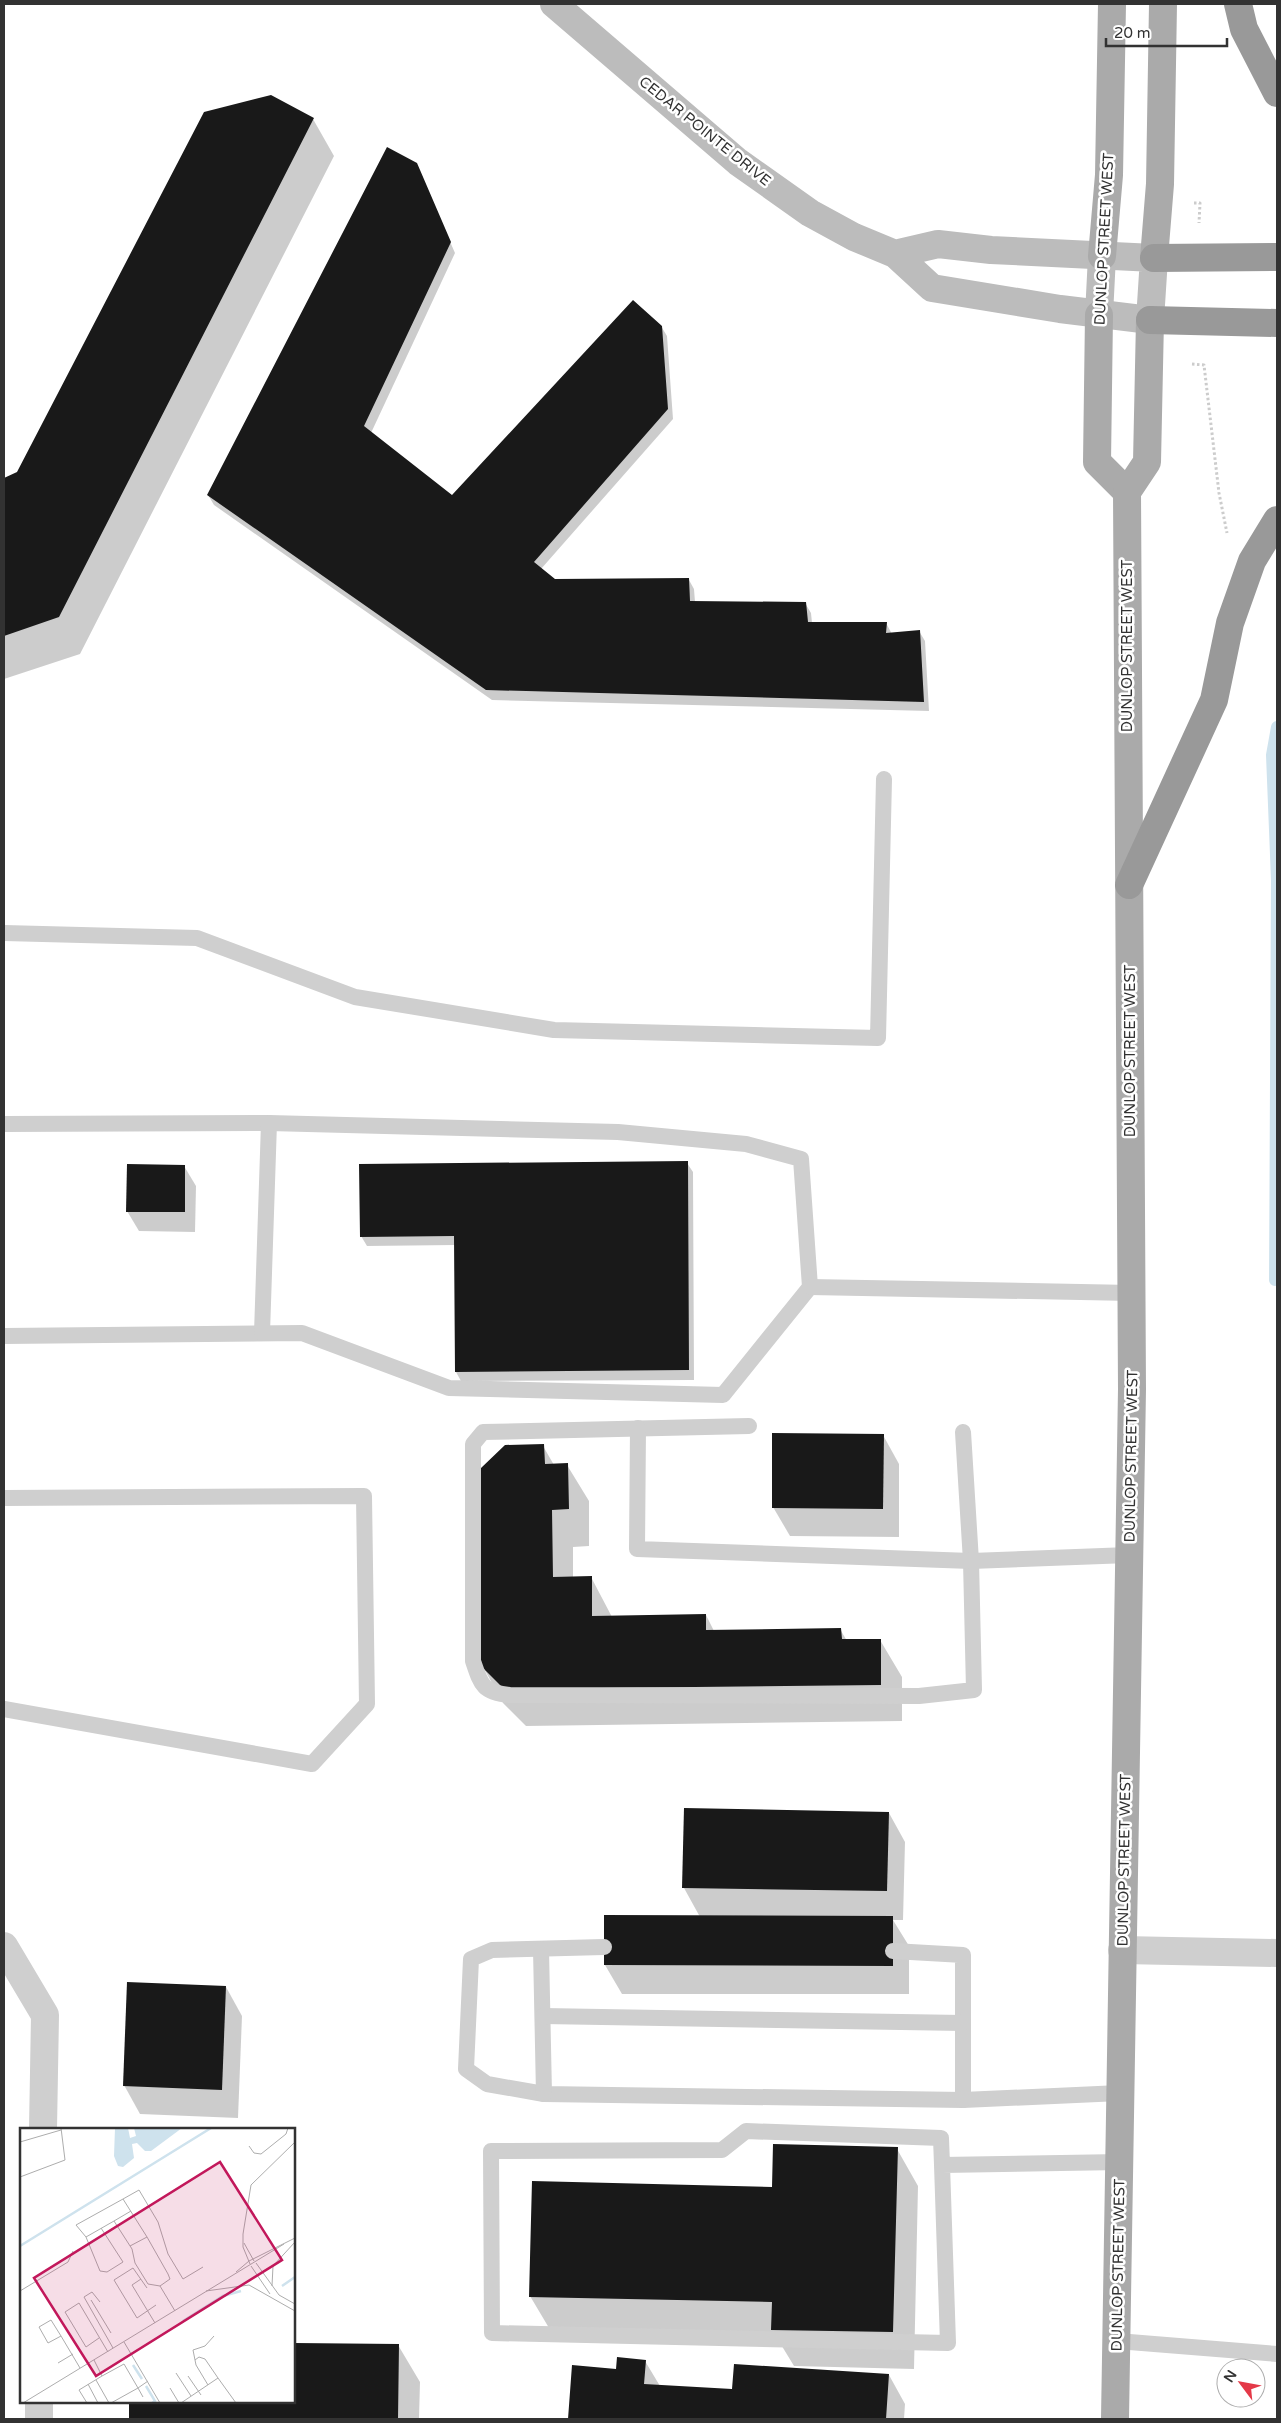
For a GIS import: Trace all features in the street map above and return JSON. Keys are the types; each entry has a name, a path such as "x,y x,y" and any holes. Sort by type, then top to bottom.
{"highway":[{"path":"1238,4 1244,29 1277,93"},
{"path":"1154,258 1277,257"},
{"path":"1150,320 1277,323"},
{"path":"1129,885 1214,700 1230,623 1242,588 1252,561 1277,520"}],"main road":[{"name":"DUNLOP STREET WEST","path":"1102,256 1109,175 1112,4"},
{"path":"1154,258 1160,184 1163,4"},
{"name":"DUNLOP STREET WEST","path":"1099,315 1097,462 1126,492 1129,885 1132,1293 1115,2419"},
{"path":"1126,492 1147,462 1150,320"}],"street":[{"name":"CEDAR POINTE DRIVE","path":"554,4 738,162 810,212 854,237 895,254 932,288 1099,315 1150,320"},
{"path":"895,254 938,244 992,250 1154,258 1150,320"},
{"name":"DUNLOP STREET WEST","path":"1099,315 1102,256"},
{"path":"4,1946 45,2015 43,2128"},
{"path":"1122,1950 1277,1953"},
{"path":"39,2403 39,2419"}],"lane":[{"path":"4,933 197,938 355,997 554,1030 878,1038 884,779"},
{"path":"262,1333 269,1123"},
{"path":"4,1124 269,1123 618,1132 746,1144 801,1159 810,1287 723,1395 449,1388 302,1333 4,1336"},
{"path":"810,1287 1132,1293"},
{"path":"749,1426 483,1432 473,1444 473,1661 480,1684 493,1694 919,1696 974,1690 971,1561 963,1432"},
{"path":"638,1428 637,1549 971,1561 1129,1555"},
{"path":"4,1498 364,1496 367,1694 367,1704 312,1764 4,1709"},
{"path":"604,1947 492,1950 472,1959 466,2069 488,2084 544,2094 963,2100 1120,2093"},
{"path":"541,1949 544,2094"},
{"path":"893,1951 963,1955 963,2100"},
{"path":"543,2016 964,2023"},
{"path":"746,2132 756,2132 941,2138 942,2165 948,2343 492,2333 491,2151 722,2150 746,2132"},
{"path":"942,2165 1120,2162"},
{"path":"1117,2341 1277,2354"}],"path":[{"path":"1188,202 1200,203 1199,230"},
{"path":"1192,364 1204,365 1224,529 1228,535"}],"building":[{"path":"271,95 314,118 59,617 4,636 4,478 17,472 204,112"},
{"path":"387,147 417,163 451,242 364,426 452,495 633,300 662,326 668,409 534,562 555,579 689,578 690,601 806,602 808,622 887,622 886,633 920,630 924,702 486,690 207,495"},
{"path":"688,1161 689,1370 455,1372 454,1236 360,1237 359,1164"},
{"path":"127,1164 185,1165 185,1212 126,1212"},
{"path":"772,1433 884,1434 883,1509 772,1508"},
{"path":"544,1444 545,1464 568,1463 569,1509 552,1510 553,1577 592,1576 592,1616 706,1614 706,1630 841,1628 842,1639 881,1639 881,1685 504,1689 481,1666 481,1468 505,1445"},
{"path":"684,1808 889,1812 887,1891 682,1888"},
{"path":"604,1915 893,1916 893,1966 604,1965"},
{"path":"127,1982 226,1986 222,2090 123,2086"},
{"path":"773,2144 898,2147 893,2332 771,2330 772,2302 529,2297 532,2181 772,2187"},
{"path":"295,2343 399,2344 398,2419 129,2419 129,2403 295,2403"},
{"path":"617,2357 646,2360 644,2384 732,2389 734,2364 889,2374 886,2419 568,2419 572,2365 616,2369"}],"waterway":[{"path":"1275,1280 1277,880 1272,755 1277,727"}]}
